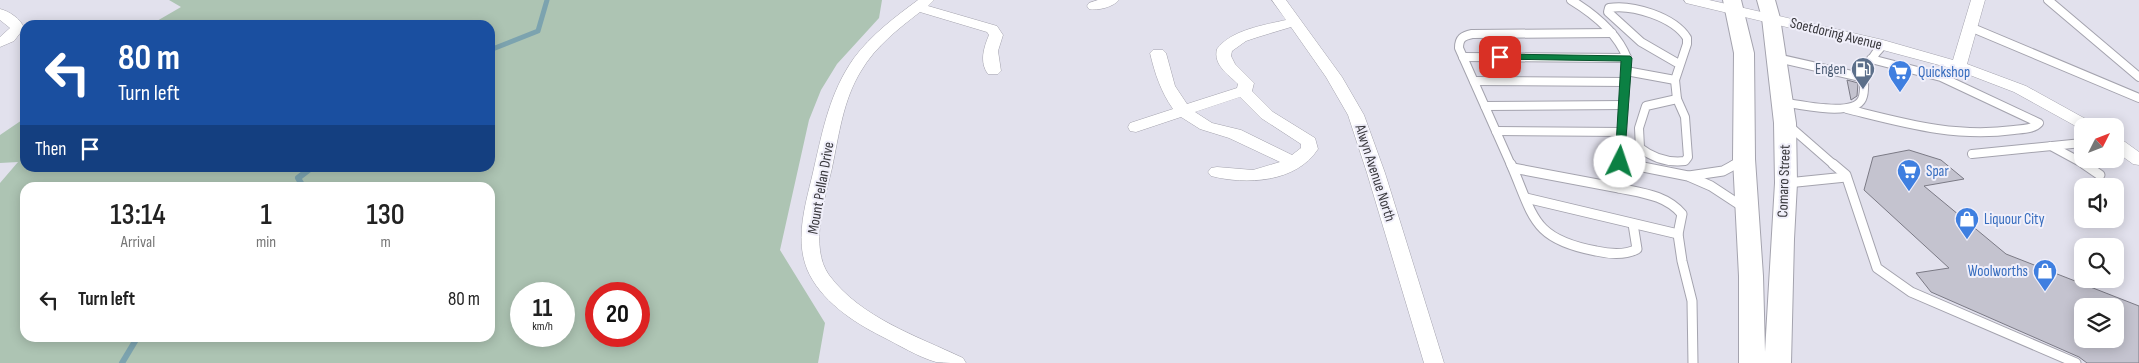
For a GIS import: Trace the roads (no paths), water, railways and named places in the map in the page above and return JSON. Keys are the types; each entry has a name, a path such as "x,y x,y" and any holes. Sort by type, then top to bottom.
{"street":[{"path":"1094,6 1112,0"},
{"name":"Alwyn Avenue North","path":"1279,0 1334,77 1356,115 1376,172 1434,363"},
{"name":"Soetdoring Avenue","path":"1691,0 1769,9 1883,45 1959,66 2020,90 2074,119"},
{"path":"1959,66 1978,0"},
{"path":"922,4 992,29 996,35 990,51 993,71"},
{"name":"Mount Pellan Drive","path":"922,4 873,46 853,70 840,96 815,205 811,232 812,251 815,266 821,278 835,295 855,312 956,363"},
{"path":"1734,5 1744,53 1744,159 1751,276 1752,363"},
{"name":"Comaro Street","path":"1769,9 1784,112 1786,184 1782,239 1778,363"},
{"path":"0,14 16,25 17,28 8,38 0,43"},
{"path":"1136,127 1243,91 1246,89 1246,83 1225,62 1222,54 1224,50 1239,38 1294,22"},
{"path":"1158,53 1163,77 1171,96 1183,110 1206,126 1235,134 1271,153 1294,161"},
{"path":"1217,172 1246,176 1266,173 1305,155 1310,149 1309,142 1267,115 1243,91"},
{"path":"2124,149 2139,160"}],"lane":[{"path":"1571,0 1612,33 1625,49 1627,58 1619,188"},
{"path":"2048,0 2139,77"},
{"path":"1676,99 1651,103 1646,106 1639,128 1640,148 1655,158 1679,162 1685,161 1688,158 1684,117 1676,99 1674,80 1687,44 1687,38 1684,33 1644,6 1625,3 1613,5 1609,8 1608,12 1641,42 1679,64"},
{"path":"1970,27 2139,98"},
{"path":"1612,33 1472,34 1463,36 1459,40 1459,48 1538,225 1545,233 1572,246 1624,254 1633,253 1637,249 1633,224"},
{"path":"1847,109 1858,105 1862,100 1865,78 1872,59 1883,45"},
{"path":"1463,57 1627,58"},
{"path":"1777,58 1865,78"},
{"path":"1784,112 1847,109 1927,128 1963,133 1987,133 2036,128 2038,125 2029,117 1941,77 1872,59"},
{"path":"1626,71 1674,80"},
{"path":"1474,81 1625,82"},
{"path":"1485,106 1624,105"},
{"path":"1784,112 1846,176 1877,268 1882,273 1911,292 2076,363"},
{"path":"1496,131 1622,132"},
{"path":"1972,154 2074,144"},
{"path":"2051,146 2076,158 2100,175"},
{"path":"1688,176 1723,170 1744,159"},
{"path":"1620,162 1688,176 1722,192 1746,208"},
{"path":"1513,168 1619,188 1665,199 1676,206 1682,214 1678,234 1682,261 1692,301 1693,363"},
{"path":"1786,184 1846,176"},
{"path":"1526,198 1678,234"}],"waterway":[{"path":"495,48 538,31 547,0"},
{"path":"300,182 298,178 306,172"},
{"path":"122,363 135,342"}],"place":[{"name":"Engen","path":"1863,90"},
{"name":"Quickshop","path":"1900,93"},
{"name":"Spar","path":"1909,192"},
{"name":"Liquour City","path":"1967,240"},
{"name":"Woolworths","path":"2045,292"}]}
